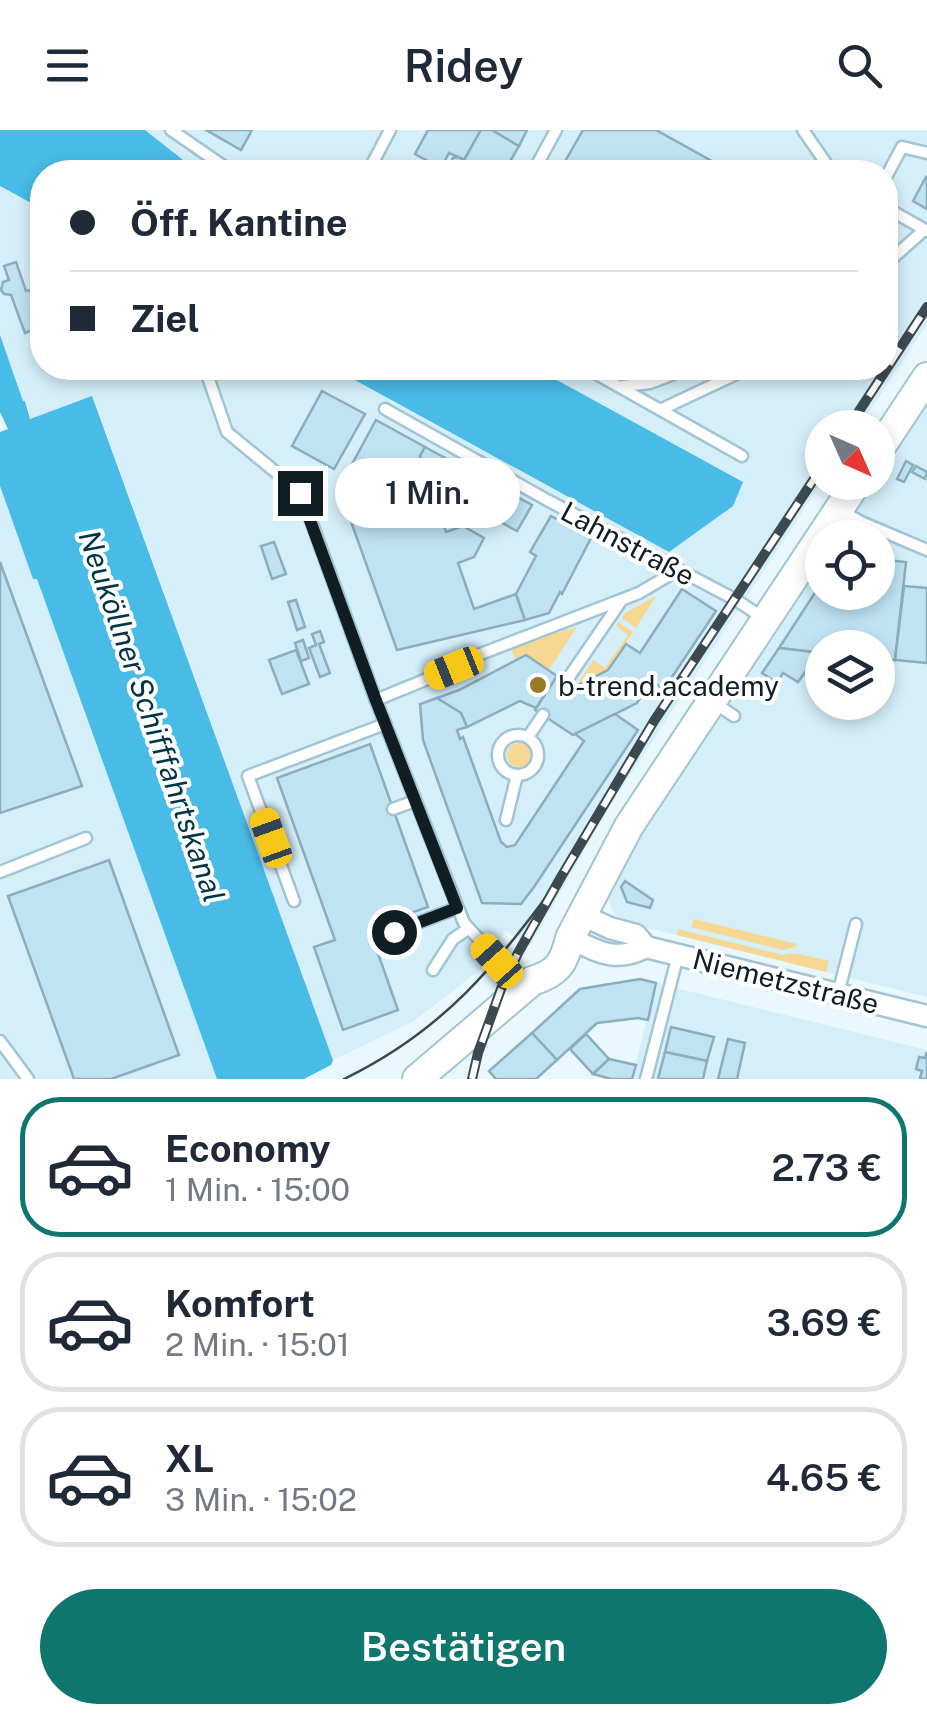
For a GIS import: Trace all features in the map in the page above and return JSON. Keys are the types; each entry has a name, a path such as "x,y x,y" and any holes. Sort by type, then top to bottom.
{"street":[{"path":"895,425 927,377"},
{"path":"417,1079 528,984 549,976 566,956 576,927 629,826 723,709 766,620 845,500"},
{"name":"Niemetzstraße","path":"576,927 610,928 636,935 646,947 927,1016"}],"lane":[{"path":"171,130 215,160"},
{"path":"377,160 390,130"},
{"path":"540,160 556,130"},
{"path":"803,130 824,160"},
{"path":"895,160 902,148 927,153"},
{"path":"898,215 926,231 898,254"},
{"path":"209,380 226,432 300,493 457,908 468,929 528,984"},
{"path":"610,380 742,456"},
{"path":"622,386 658,380"},
{"path":"662,410 724,380"},
{"name":"Lahnstraße","path":"384,409 736,600 766,620"},
{"path":"839,509 927,550"},
{"path":"465,660 639,593 678,570"},
{"path":"567,680 622,600"},
{"path":"376,700 454,668"},
{"path":"528,737 543,715"},
{"path":"294,901 248,776 385,724"},
{"path":"512,735 528,737 536,746 538,759 531,771 518,775 505,770 498,758 501,744 512,735"},
{"path":"506,820 518,775"},
{"path":"393,809 415,801"},
{"path":"0,872 86,838"},
{"path":"394,932 457,908"},
{"path":"838,994 856,924"},
{"path":"433,970 453,939 468,929"},
{"path":"646,1079 678,954"},
{"path":"0,1040 28,1079"}],"shaded area":[{"path":"144,130 927,130 927,324 898,368 898,160 182,160"},
{"path":"0,186 30,202 30,380 355,380 669,551 743,482 557,380 890,380 870,410 805,410 805,500 810,500 604,815 530,946 506,931 481,969 414,1021 333,1060 93,397 30,419 23,401 0,335"},
{"path":"927,401 927,997 624,922 612,910 609,900 614,882 661,803 805,585 805,610 895,610 895,520 848,520 861,500 895,500 895,450"},
{"path":"0,486 33,579 37,578 217,1079 0,1079"},
{"path":"656,596 636,628 622,618 625,613"},
{"path":"618,622 633,632 608,670 576,686 593,660 605,668 628,635 616,626"},
{"path":"577,627 549,670 526,655 516,661 510,646"},
{"path":"519,743 531,755 519,767 507,755"},
{"path":"694,919 797,944 783,950 691,927"},
{"path":"678,929 783,955 795,953 829,961 826,972 677,935"},
{"path":"656,983 927,1050 923,1079 632,1079"}],"water":[{"path":"0,130 145,130 183,160 30,160 30,202 0,186"},
{"name":"Neuköllner Schifffahrtskanal","path":"0,335 30,419 92,396 333,1060 331,1065 304,1079 217,1079 0,486 0,432 8,429 0,412"},
{"path":"355,380 557,380 743,482 733,506 669,552"}],"building":[{"path":"206,130 252,130 241,150"},
{"path":"428,130 481,130 464,160 449,153 445,160 426,160 415,154"},
{"path":"481,130 492,130 519,146 511,160 464,160"},
{"path":"492,130 527,130 519,146"},
{"path":"583,130 656,130 710,160 566,160"},
{"path":"927,178 927,209 913,201"},
{"path":"16,262 26,291 30,290 30,331 25,333 11,295 1,290 3,282 9,280 4,266"},
{"path":"711,380 736,380 716,388"},
{"path":"322,391 365,414 334,469 292,446"},
{"path":"376,420 425,447 420,456 446,532 463,526 484,538 474,557 458,563 474,609 516,594 525,620 397,650 339,488"},
{"path":"425,447 532,505 517,531 442,490 433,494 420,456"},
{"path":"906,461 913,465 904,482 897,479"},
{"path":"916,466 927,472 925,479 912,472"},
{"path":"551,516 591,538 549,613 525,620 516,594 536,556 530,552"},
{"path":"274,542 286,574 272,579 261,546"},
{"path":"895,561 906,562 895,660 895,630 805,630 805,651 779,648 805,608 895,610"},
{"path":"0,562 82,786 0,813"},
{"path":"904,586 927,588 927,663 895,660"},
{"path":"682,589 716,611 664,689 651,681 637,703 573,735 535,710 558,674 576,686 608,670 626,644 640,653"},
{"path":"296,600 305,627 297,630 288,602"},
{"path":"320,631 324,642 319,644 330,673 320,677 309,648 316,645 312,634"},
{"path":"303,640 309,658 301,661 295,643"},
{"path":"779,648 805,651 805,672 798,682 783,673 777,683 762,673"},
{"path":"296,650 309,684 282,694 269,660"},
{"path":"526,655 557,676 536,708 520,701 467,727 461,713 437,698 459,690"},
{"path":"437,698 461,713 467,727 457,730 460,739 463,737 501,842 507,847 515,845 584,741 575,734 615,714 638,730 521,904 482,903 423,740 420,704"},
{"path":"370,744 428,907 369,928 398,1010 343,1030 314,947 335,940 277,778"},
{"path":"109,860 179,1055 111,1079 74,1079 8,896"},
{"path":"625,881 653,900 650,908 627,902 621,887"},
{"path":"640,979 656,983 648,1020 597,1023 557,1060 532,1033 580,989"},
{"path":"671,1027 714,1037 707,1061 665,1052"},
{"path":"532,1033 557,1060 536,1079 496,1079 489,1071"},
{"path":"586,1034 609,1059 593,1074 570,1049"},
{"path":"728,1039 745,1043 737,1079 718,1079"},
{"path":"665,1052 707,1061 703,1079 658,1079"},
{"path":"927,1052 927,1079 923,1079 922,1071 916,1069 919,1057 925,1058"},
{"path":"609,1059 636,1065 632,1079 593,1074"}],"tram line":[{"path":"344,1079 411,1039 466,993 561,877"}],"railway":[{"path":"898,351 927,307"},
{"path":"860,410 879,380"},
{"path":"472,1079 501,989 561,877 654,721 805,493"}],"place":[{"name":"b-trend.academy","path":"538,685"}],"route":[{"path":"300,493 457,908 394,932"}]}
